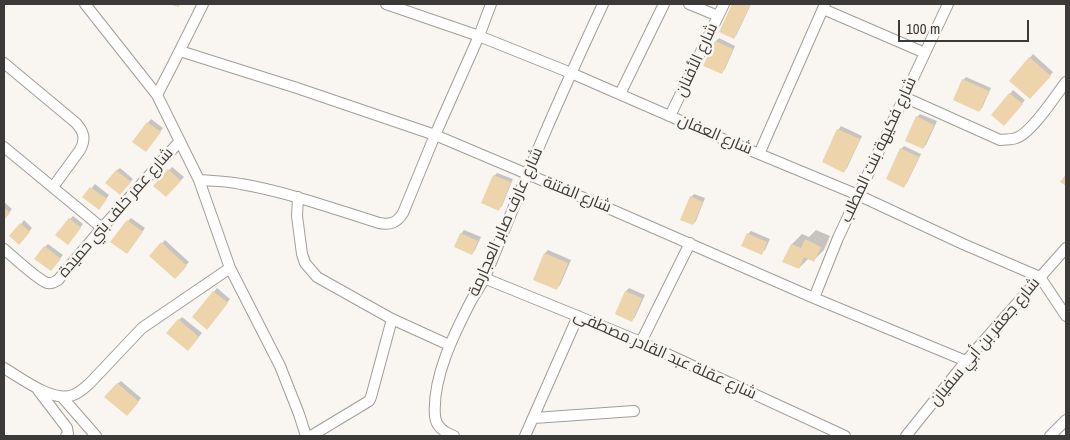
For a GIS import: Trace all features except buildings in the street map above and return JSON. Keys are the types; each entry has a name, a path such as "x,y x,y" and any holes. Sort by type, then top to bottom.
{"street":[{"path":"85,4 156,95 199,180 230,268 280,366 306,436"},
{"path":"156,95 180,51 202,4"},
{"name":"شارع العفان","path":"386,4 479,36 571,73 858,195 963,244 1040,277"},
{"path":"199,180 239,183 298,198 379,223 394,223 403,212 492,4"},
{"name":"شارع عارف صابر العجارمة","path":"454,436 439,427 435,418 435,399 438,382 450,345 484,278 571,73 603,4"},
{"path":"620,94 664,4"},
{"path":"689,4 718,16"},
{"name":"شارع الأفنان","path":"670,116 724,4"},
{"name":"شارع فكيهة بنت المطلب","path":"814,298 838,238 948,4"},
{"path":"759,154 824,7 925,53"},
{"name":"شارع الفتنة","path":"180,51 298,88 435,135 690,243 814,298 966,360"},
{"path":"4,63 76,123 84,134 84,143 80,150 53,187"},
{"path":"904,96 1000,140 1016,139 1030,128 1066,82"},
{"name":"شارع عمر خلف بني حميدة","path":"4,249 42,280 54,282 58,280 180,142"},
{"path":"4,147 102,228"},
{"path":"298,198 297,216 302,254 305,263 317,277 392,319 450,345"},
{"path":"641,342 690,243"},
{"name":"شارع جعفر بن أبي سفيان","path":"906,436 966,360 1066,248"},
{"path":"4,368 50,394 62,397 72,396 89,384 142,328 230,268"},
{"path":"1040,277 1066,316"},
{"name":"شارع عقلة عبد القادر مصطفى","path":"484,278 641,342 845,436"},
{"path":"525,436 578,316"},
{"path":"311,436 368,401 371,397 392,319"},
{"path":"36,387 67,428 68,434 66,436"},
{"path":"62,397 96,436"},
{"path":"534,418 634,412"},
{"path":"1050,436 1066,420"}]}
